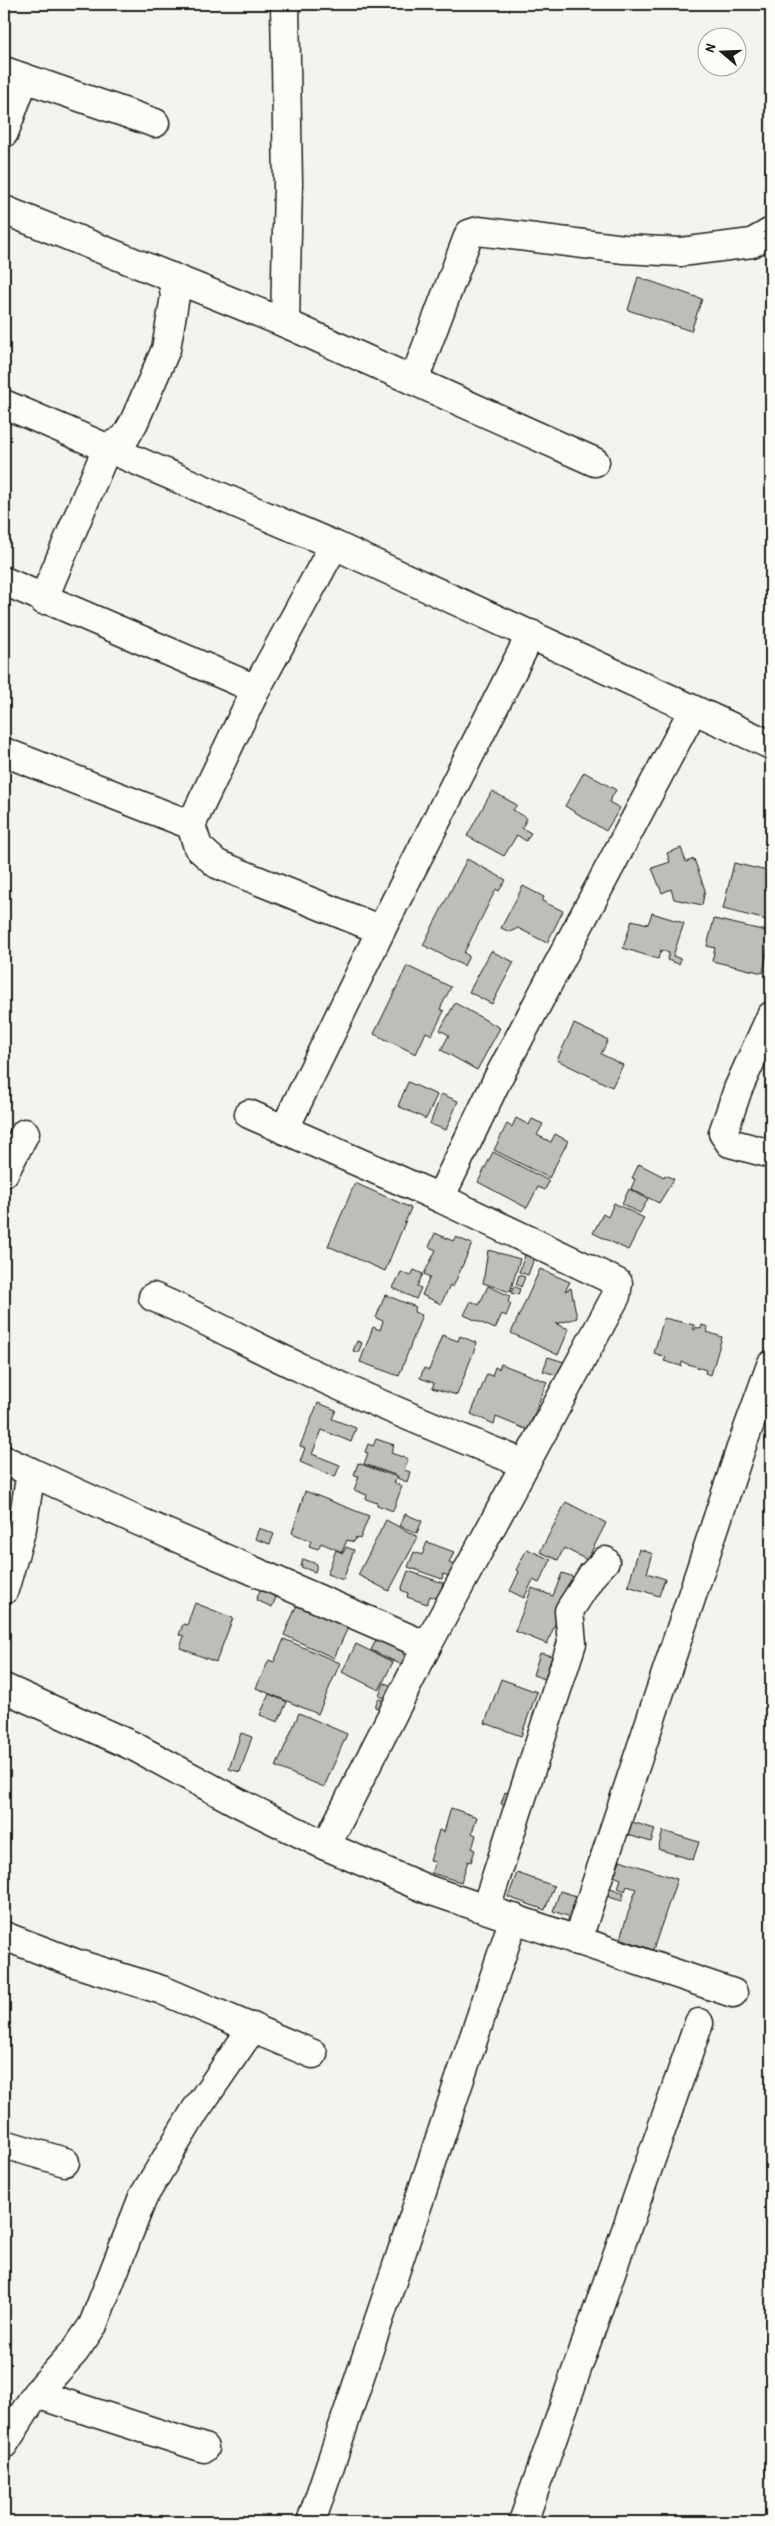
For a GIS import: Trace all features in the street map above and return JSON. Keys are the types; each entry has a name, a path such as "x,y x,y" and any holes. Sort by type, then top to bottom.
{"street":[{"path":"285,4 288,184 285,323"},
{"path":"4,133 14,75 155,123"},
{"path":"4,210 285,323 595,462"},
{"path":"414,380 469,234 478,231 624,249 681,252 752,243 771,232"},
{"path":"43,600 107,448 125,438 166,349 175,296 172,277"},
{"path":"4,404 334,545 771,746"},
{"path":"334,545 256,689 191,825 198,847 217,864 381,930"},
{"path":"4,581 43,600 256,689"},
{"path":"284,1130 381,930 531,634"},
{"path":"440,1198 498,1078 693,710"},
{"path":"4,752 191,825"},
{"path":"771,1016 738,1088 723,1133 730,1142 771,1154"},
{"path":"249,1114 440,1198 618,1283 616,1296 427,1646 326,1846"},
{"path":"4,1173 25,1133"},
{"path":"153,1297 202,1318 300,1368 413,1419 525,1464"},
{"path":"577,1942 741,1448 771,1368"},
{"path":"4,1460 136,1520 427,1646"},
{"path":"4,1590 22,1528 31,1472"},
{"path":"486,1908 572,1643 569,1611 592,1575 605,1561"},
{"path":"4,1688 135,1746 237,1802 385,1873 577,1942 733,1993"},
{"path":"311,2522 514,1918"},
{"path":"4,1936 75,1963 162,1990 314,2054"},
{"path":"523,2522 699,2023"},
{"path":"4,2444 36,2394 75,2351 93,2325 143,2197 196,2111 253,2027"},
{"path":"4,2144 65,2162"},
{"path":"36,2394 204,2448"}],"building":[{"path":"638,277 702,299 691,331 628,310"},
{"path":"584,772 616,790 609,802 620,808 606,831 565,806"},
{"path":"492,791 517,805 513,810 527,818 522,828 531,833 526,841 517,835 504,856 467,836"},
{"path":"681,848 686,862 694,859 705,890 702,905 674,899 671,889 662,893 652,868 670,862 667,853"},
{"path":"467,859 506,880 499,891 496,889 464,953 469,956 464,966 423,945"},
{"path":"734,863 771,872 771,921 723,909"},
{"path":"523,886 544,897 542,901 563,911 547,943 518,928 510,932 501,928"},
{"path":"652,913 684,923 673,956 681,959 679,964 667,960 669,953 661,950 658,959 623,948 632,920 648,924"},
{"path":"714,919 771,932 763,973 712,961 715,948 707,946"},
{"path":"491,951 514,962 492,1004 469,992"},
{"path":"407,966 451,987 440,1009 444,1011 432,1035 426,1032 416,1054 374,1034"},
{"path":"455,1003 500,1028 477,1070 441,1050 449,1035 440,1030"},
{"path":"574,1024 608,1040 601,1054 623,1065 612,1087 557,1060"},
{"path":"408,1082 437,1095 426,1119 398,1106"},
{"path":"441,1094 458,1101 446,1130 430,1124"},
{"path":"516,1118 529,1125 532,1119 543,1124 537,1135 551,1142 555,1134 568,1141 549,1178 494,1150 507,1124 512,1127"},
{"path":"493,1152 549,1181 545,1190 538,1187 527,1208 478,1182"},
{"path":"639,1164 664,1177 665,1175 674,1179 659,1203 631,1189 635,1179 632,1178"},
{"path":"355,1183 411,1208 385,1271 328,1246"},
{"path":"629,1189 648,1199 640,1213 622,1204"},
{"path":"614,1203 644,1218 628,1250 593,1233 603,1214 608,1217"},
{"path":"435,1233 453,1241 456,1237 472,1244 453,1287 450,1285 441,1304 422,1295 430,1277 424,1274 436,1250 429,1247"},
{"path":"488,1250 520,1259 510,1292 483,1283"},
{"path":"527,1250 536,1253 528,1275 519,1272"},
{"path":"540,1269 570,1282 565,1291 571,1288 577,1318 556,1324 569,1329 558,1355 511,1333"},
{"path":"414,1270 423,1274 417,1286 421,1288 416,1299 393,1288 401,1272 411,1276"},
{"path":"519,1275 525,1277 521,1287 516,1284"},
{"path":"488,1286 510,1296 508,1302 511,1304 506,1316 502,1314 495,1329 464,1315 471,1301 479,1305"},
{"path":"514,1286 520,1289 518,1295 511,1293"},
{"path":"385,1295 416,1307 414,1312 422,1315 399,1376 360,1362 373,1327 380,1330 383,1321 376,1318"},
{"path":"664,1318 694,1325 693,1329 695,1330 696,1327 701,1329 702,1325 708,1327 707,1332 722,1337 711,1375 705,1373 706,1370 682,1362 681,1366 664,1361 666,1357 654,1353"},
{"path":"442,1335 458,1341 460,1336 477,1343 457,1395 432,1388 434,1383 420,1378 424,1368 429,1370"},
{"path":"357,1341 362,1343 358,1353 353,1351"},
{"path":"548,1357 567,1363 563,1377 543,1371"},
{"path":"501,1364 547,1382 528,1430 496,1417 494,1424 471,1414 487,1374 492,1376 495,1367 499,1369"},
{"path":"318,1403 336,1410 332,1419 356,1428 351,1442 322,1430 312,1454 340,1465 335,1477 300,1462 305,1448 300,1446"},
{"path":"376,1439 394,1445 391,1453 408,1459 404,1470 410,1472 407,1482 397,1478 398,1476 364,1464 368,1453 365,1452 368,1444 373,1446"},
{"path":"358,1463 397,1477 394,1483 402,1486 393,1511 377,1505 377,1503 366,1499 367,1495 354,1490 359,1476 354,1475"},
{"path":"305,1491 369,1516 360,1539 356,1537 354,1542 347,1540 342,1552 321,1543 318,1549 309,1546 311,1541 292,1533"},
{"path":"566,1502 606,1523 587,1560 564,1548 558,1560 540,1552"},
{"path":"405,1514 422,1521 417,1533 400,1526"},
{"path":"386,1520 418,1537 389,1591 358,1575"},
{"path":"259,1528 274,1534 270,1544 255,1539"},
{"path":"427,1542 454,1552 449,1563 454,1565 449,1576 443,1574 442,1579 408,1567 414,1552 422,1555"},
{"path":"346,1547 354,1550 343,1580 327,1574 336,1550 343,1553"},
{"path":"527,1549 551,1560 539,1583 533,1580 524,1598 510,1591 519,1572 516,1570"},
{"path":"639,1549 653,1554 647,1573 665,1579 659,1596 628,1586"},
{"path":"303,1559 317,1564 315,1572 301,1567"},
{"path":"408,1571 443,1583 440,1593 446,1595 433,1607 436,1598 430,1596 427,1604 407,1597 408,1593 401,1590"},
{"path":"562,1573 574,1577 547,1644 515,1631 532,1588 553,1596"},
{"path":"262,1586 278,1592 272,1607 256,1600"},
{"path":"299,1600 350,1623 334,1658 284,1635"},
{"path":"195,1603 233,1618 216,1662 180,1648 184,1636 179,1635 183,1624 187,1625"},
{"path":"382,1628 395,1634 406,1660 404,1666 371,1650"},
{"path":"284,1639 340,1663 318,1714 256,1688 269,1660 274,1662"},
{"path":"356,1644 393,1662 379,1690 342,1672"},
{"path":"540,1653 552,1656 545,1679 533,1675"},
{"path":"501,1679 537,1692 521,1736 485,1723"},
{"path":"384,1683 393,1686 387,1699 379,1696"},
{"path":"269,1694 287,1702 278,1722 260,1715"},
{"path":"378,1699 385,1701 382,1710 375,1707"},
{"path":"299,1713 347,1734 324,1787 276,1767"},
{"path":"241,1733 252,1737 240,1772 229,1769"},
{"path":"505,1792 512,1794 508,1806 501,1804"},
{"path":"451,1808 477,1817 472,1833 476,1835 472,1849 475,1850 471,1862 468,1861 461,1882 431,1873 435,1862 430,1861 439,1830 444,1832"},
{"path":"632,1822 655,1829 651,1842 628,1835"},
{"path":"663,1831 699,1842 693,1860 658,1849"},
{"path":"620,1860 677,1879 653,1950 620,1938 636,1889 627,1886 625,1891 618,1888 621,1879 614,1876"},
{"path":"517,1873 554,1886 545,1910 508,1897"},
{"path":"608,1887 624,1893 622,1901 606,1896"},
{"path":"560,1891 586,1899 579,1920 553,1911"}]}
